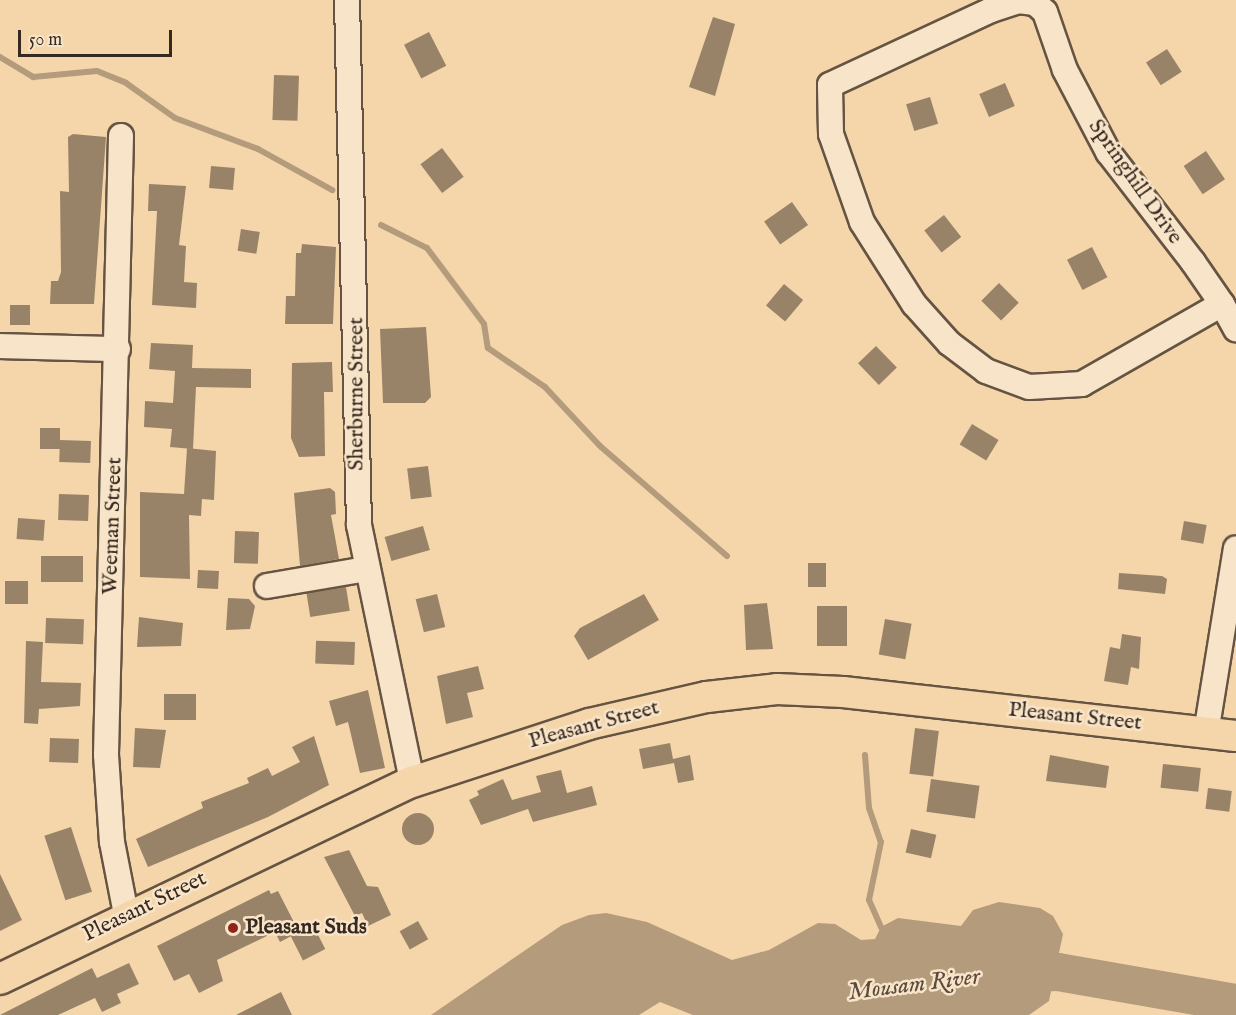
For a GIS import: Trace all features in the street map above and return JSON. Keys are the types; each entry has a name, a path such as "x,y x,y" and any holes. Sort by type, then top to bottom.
{"main road":[{"name":"Pleasant Street","path":"0,979 126,914 412,782 589,724 696,699 767,690 912,698 1236,736"}],"street":[{"name":"Sherburne Street","path":"347,0 357,492 366,569 412,782"},
{"path":"1029,1 991,10 839,77 827,94 843,177 885,265 949,343 986,371 1029,387 1082,384 1222,304"},
{"name":"Springhill Drive","path":"1029,1 1045,12 1065,70 1108,152 1222,304 1236,329"},
{"name":"Weeman Street","path":"121,136 118,349 106,755 112,842 126,914"},
{"path":"0,346 118,349"},
{"path":"1206,733 1236,548"},
{"path":"267,586 366,569"}],"water":[{"path":"999,902 1040,908 1053,916 1063,934 1049,1001 1029,1015 693,1015 660,1002 639,1015 431,1015 562,925 589,915 606,913 647,922 732,960 769,950 818,923 835,924 861,940 875,939 881,927 898,918 961,926 973,910"}],"building":[{"path":"713,17 735,24 715,96 689,87"},
{"path":"429,32 446,66 421,79 404,45"},
{"path":"1167,49 1182,72 1161,85 1146,63"},
{"path":"274,75 299,76 297,121 272,120"},
{"path":"1005,83 1015,106 989,117 979,94"},
{"path":"930,97 938,124 914,131 906,104"},
{"path":"73,134 106,137 94,304 50,304 51,281 58,281 61,272 60,191 69,192 68,137"},
{"path":"442,148 464,177 442,193 420,164"},
{"path":"1206,151 1225,179 1203,194 1184,166"},
{"path":"211,166 235,168 233,190 209,188"},
{"path":"149,184 186,186 179,245 186,246 184,282 197,283 196,308 152,305 157,211 148,211"},
{"path":"792,202 808,225 780,244 764,222"},
{"path":"944,215 961,237 942,252 924,230"},
{"path":"241,229 260,232 256,254 238,251"},
{"path":"302,244 336,247 333,324 285,324 286,296 295,296 296,253 301,253"},
{"path":"1092,247 1107,277 1082,290 1067,260"},
{"path":"999,283 1019,303 1001,320 981,301"},
{"path":"784,284 803,300 785,322 766,305"},
{"path":"10,305 30,305 30,325 10,325"},
{"path":"426,327 431,397 425,403 383,403 380,329"},
{"path":"151,343 193,345 192,368 251,369 251,388 196,387 193,449 170,447 172,429 144,427 145,401 173,403 175,371 149,369"},
{"path":"876,346 897,368 879,385 858,363"},
{"path":"332,362 333,392 324,392 325,456 299,457 291,438 292,363"},
{"path":"972,424 999,440 986,461 960,445"},
{"path":"40,428 60,428 60,449 40,449"},
{"path":"60,440 91,441 90,463 59,462"},
{"path":"187,448 216,451 214,500 202,499 201,516 189,515 190,579 140,577 140,492 184,494"},
{"path":"428,466 432,497 411,499 407,469"},
{"path":"330,488 335,492 336,514 331,515 339,559 300,566 294,493"},
{"path":"59,494 89,495 88,521 58,520"},
{"path":"18,518 45,520 43,541 17,539"},
{"path":"1184,521 1207,525 1203,544 1181,540"},
{"path":"423,526 430,550 391,561 385,537"},
{"path":"235,531 259,532 258,564 234,563"},
{"path":"41,556 83,556 83,582 41,582"},
{"path":"808,563 826,563 826,587 808,587"},
{"path":"198,570 219,571 218,589 197,588"},
{"path":"1119,573 1162,576 1167,579 1165,594 1118,589"},
{"path":"5,581 28,581 28,604 5,604"},
{"path":"346,587 350,611 310,617 306,593"},
{"path":"437,594 445,627 424,632 416,599"},
{"path":"644,594 659,620 588,660 574,636 580,628"},
{"path":"228,598 249,599 255,606 250,629 226,630"},
{"path":"767,603 773,649 746,650 744,605"},
{"path":"817,606 847,606 847,646 817,646"},
{"path":"139,617 183,623 181,646 137,647"},
{"path":"46,618 84,619 83,644 45,643"},
{"path":"885,619 912,624 905,659 879,654"},
{"path":"1122,634 1141,637 1139,669 1131,667 1128,685 1104,681 1110,647 1120,649"},
{"path":"26,641 43,642 41,682 81,683 80,706 39,709 38,724 24,723"},
{"path":"316,641 355,642 354,665 315,664"},
{"path":"478,666 484,689 467,693 473,717 446,724 437,676"},
{"path":"368,690 385,768 360,773 348,722 336,726 329,701"},
{"path":"164,694 196,694 196,720 164,720"},
{"path":"135,728 166,730 160,768 133,767"},
{"path":"915,728 939,731 933,777 909,774"},
{"path":"314,736 329,785 268,817 148,867 136,839 203,808 201,802 249,783 247,778 268,768 272,776 300,762 292,747"},
{"path":"50,738 79,739 78,763 49,762"},
{"path":"670,743 673,759 690,755 694,780 678,783 674,763 643,769 639,749"},
{"path":"1050,755 1109,766 1106,788 1046,781"},
{"path":"1163,764 1201,768 1198,792 1160,788"},
{"path":"561,770 567,793 592,786 597,805 533,822 528,809 481,825 469,800 479,795 477,791 503,779 512,800 541,792 536,776"},
{"path":"931,779 980,786 975,818 926,812"},
{"path":"1208,788 1232,791 1229,812 1205,809"},
{"path":"418,813 429,818 434,829 429,840 418,845 407,840 402,829 407,818"},
{"path":"71,827 92,892 65,900 44,836"},
{"path":"911,829 936,835 931,858 906,852"},
{"path":"349,850 367,886 378,887 391,915 368,926 362,913 355,916 324,857"},
{"path":"0,874 22,920 0,931"},
{"path":"269,890 271,894 278,891 299,932 280,942 275,932 217,960 223,981 199,993 189,974 174,981 157,946"},
{"path":"418,921 428,939 410,950 400,931"},
{"path":"313,925 325,949 303,960 291,936"},
{"path":"129,963 139,984 117,994 121,1003 102,1012 95,998 58,1015 0,1015 92,968 97,978"},
{"path":"281,992 292,1015 236,1015"}],"waterway":[{"path":"0,57 33,77 97,71 126,83 175,118 258,149 332,190"},
{"path":"381,225 427,248 484,324 488,348 545,387 600,446 727,556"},
{"path":"865,755 869,808 881,842 869,900 881,927"},
{"name":"Mousam River","path":"1007,974 1058,972 1236,1003"}],"place":[{"name":"Pleasant Suds","path":"233,928"}]}
